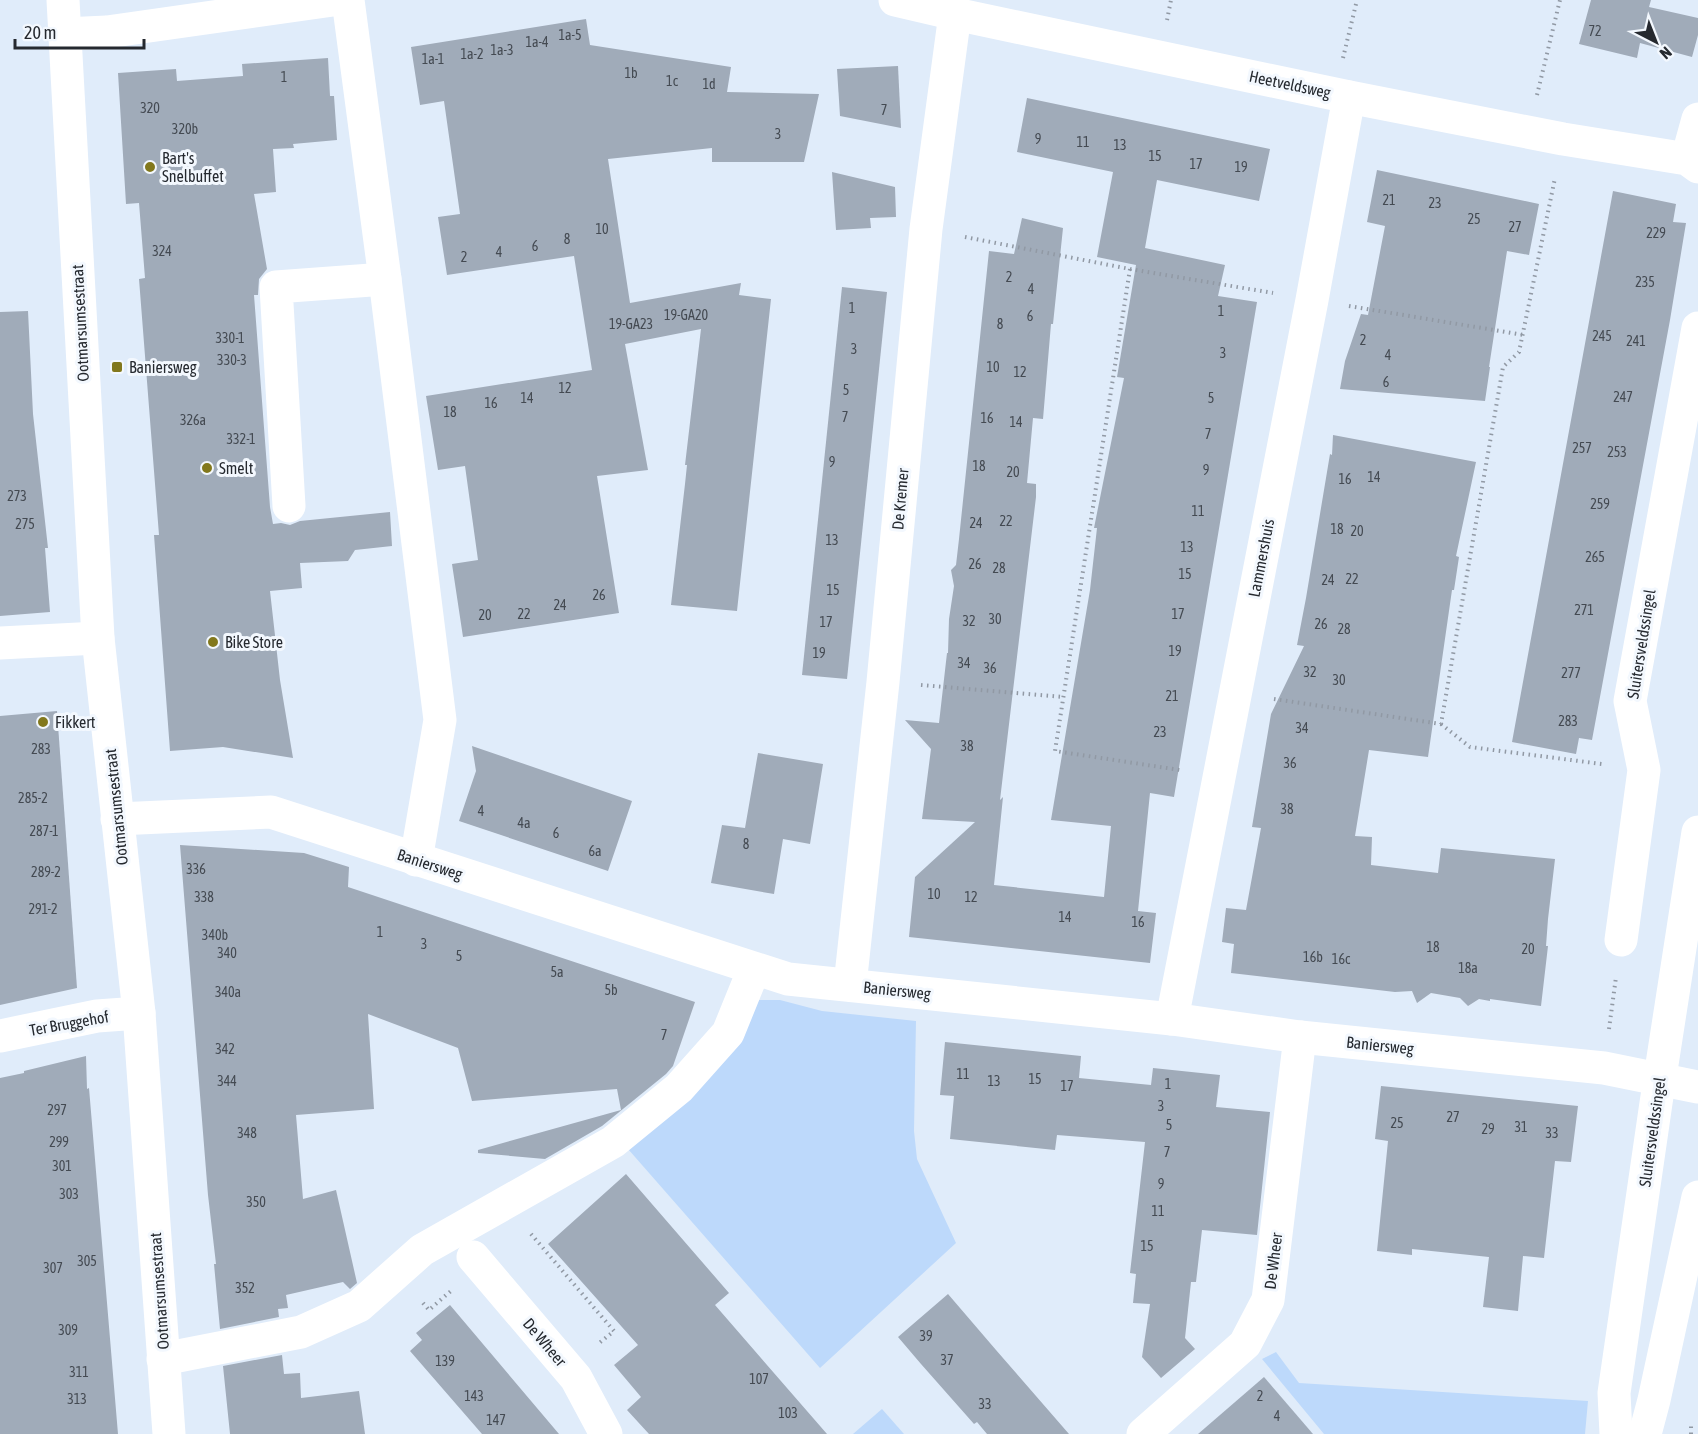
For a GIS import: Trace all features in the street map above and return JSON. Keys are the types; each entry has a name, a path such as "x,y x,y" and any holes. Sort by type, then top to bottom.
{"street":[{"name":"Ootmarsumsestraat","path":"63,0 98,639 139,1013 169,1434"},
{"path":"64,34 107,32 333,0"},
{"path":"348,0 440,720 416,860"},
{"name":"Heetveldsweg","path":"895,0 969,10 1342,95 1693,163 1698,119"},
{"name":"De Kremer","path":"850,985 926,230 969,10"},
{"name":"Lammershuis","path":"1172,1019 1312,300 1342,95"},
{"path":"289,506 276,287 385,279"},
{"name":"Sluitersveldssingel","path":"1621,940 1644,770 1630,700 1698,328"},
{"path":"0,643 98,639"},
{"name":"Baniersweg","path":"117,819 270,812 788,979 1172,1019 1300,1037 1604,1068 1698,1087"},
{"name":"Sluitersveldssingel","path":"1616,1434 1614,1393 1698,831"},
{"path":"163,1359 301,1332 359,1306 422,1250 613,1142 679,1088 728,1033 754,969"},
{"name":"Ter Bruggehof","path":"0,1036 97,1016 139,1013"},
{"name":"De Wheer","path":"1143,1434 1245,1344 1268,1300 1300,1037"},
{"path":"1645,1434 1698,1197"},
{"name":"De Wheer","path":"473,1257 576,1378 606,1434"}],"path":[{"path":"1342,95 1357,0"},
{"path":"1441,724 1503,367 1519,352 1524,335 1549,135 1537,89 1560,0"},
{"path":"926,230 1130,269 1524,335"},
{"path":"1130,269 1055,751 1219,776"},
{"path":"882,682 1064,697"},
{"path":"1235,693 1441,724 1470,747 1644,770"},
{"path":"1604,1068 1621,940"},
{"path":"505,1204 614,1331 569,1370"}],"shaded area":[{"path":"757,1000 780,1000 822,1011 916,1021 914,1131 917,1159 956,1243 820,1368 628,1149"},
{"path":"1276,1352 1299,1383 1588,1401 1585,1434 1324,1434 1262,1359"},
{"path":"882,1409 904,1434 853,1434"}],"building":[{"path":"1591,0 1651,0 1649,7 1698,18 1698,35 1692,57 1640,43 1637,58 1579,44"},
{"path":"586,19 590,45 731,67 727,92 819,94 804,162 712,162 712,148 608,159 630,303 741,283 739,295 771,299 737,611 671,605 701,329 625,344 648,470 597,476 619,613 463,637 452,564 478,560 465,466 438,470 426,396 592,370 574,256 447,275 438,217 460,214 444,101 420,105 411,47"},
{"path":"328,58 330,96 334,96 337,140 293,144 294,148 273,149 276,192 254,194 267,269 259,279 258,295 254,295 270,507 273,524 290,525 300,521 390,512 392,546 355,550 348,561 300,563 302,588 270,591 280,680 293,758 223,747 170,751 154,535 159,535 139,279 145,278 139,203 126,204 118,73 176,69 177,81 243,76 242,64"},
{"path":"898,66 901,128 840,116 837,69"},
{"path":"1027,98 1270,149 1259,201 1157,180 1145,248 1225,265 1218,296 1257,302 1174,797 1150,793 1138,911 1156,913 1150,963 909,937 915,877 975,822 922,819 931,749 905,720 939,723 954,586 951,570 956,565 989,251 1014,254 1022,218 1063,228 1053,324 1051,324 1043,419 1033,418 1027,483 1036,484 1036,497 1000,800 1003,797 994,885 1104,897 1111,826 1051,820 1090,590 1097,528 1094,528 1124,378 1117,377 1136,265 1097,257 1113,172 1017,152"},
{"path":"1377,170 1539,204 1529,255 1507,251 1485,401 1340,389 1345,361 1361,314 1368,315 1385,226 1367,222"},
{"path":"832,172 895,187 896,217 870,218 871,228 836,230"},
{"path":"1613,191 1676,204 1673,222 1686,223 1592,740 1579,738 1576,754 1512,742"},
{"path":"842,287 887,292 847,679 802,675"},
{"path":"28,311 33,414 48,548 45,548 50,612 0,616 0,312"},
{"path":"1333,435 1476,462 1456,556 1459,557 1454,590 1452,590 1428,757 1369,750 1355,836 1372,837 1371,865 1438,873 1441,848 1555,859 1541,1006 1479,999 1468,1006 1460,998 1431,993 1417,1003 1412,991 1395,992 1231,973 1234,944 1222,942 1226,908 1246,910 1261,828 1252,827 1271,714 1304,646 1297,645 1330,454 1332,455"},
{"path":"57,711 77,988 0,1005 0,716"},
{"path":"472,746 632,801 608,871 459,821 476,771"},
{"path":"758,753 823,764 810,844 783,839 774,894 711,883 722,825 745,828"},
{"path":"180,845 304,853 349,867 348,887 695,1002 673,1066 666,1074 602,1126 545,1159 478,1153 478,1150 621,1110 617,1089 472,1101 458,1048 368,1014 374,1109 296,1115 303,1199 336,1190 357,1283 350,1289 343,1282 286,1295 288,1308 278,1309 279,1317 220,1329"},
{"path":"945,1042 1081,1056 1079,1078 1151,1085 1153,1068 1220,1075 1216,1107 1270,1112 1257,1235 1202,1230 1196,1282 1191,1282 1185,1338 1195,1349 1161,1378 1142,1357 1150,1304 1133,1303 1136,1274 1130,1273 1145,1142 1057,1135 1055,1150 950,1139 954,1096 940,1095"},
{"path":"86,1056 118,1434 0,1434 0,1078"},
{"path":"1381,1086 1578,1106 1571,1162 1555,1161 1544,1258 1523,1256 1518,1311 1483,1307 1489,1257 1412,1249 1412,1255 1377,1251 1388,1141 1375,1139"},
{"path":"626,1174 729,1293 715,1305 827,1434 649,1434 627,1410 641,1397 614,1365 638,1345 548,1244"},
{"path":"948,1294 1069,1434 987,1434 977,1422 974,1424 921,1364 898,1337"},
{"path":"450,1305 559,1434 482,1434 410,1351 422,1340 416,1333"},
{"path":"282,1355 284,1374 300,1373 301,1398 359,1391 365,1434 230,1434 223,1366"},
{"path":"1264,1377 1313,1434 1198,1434"}],"place":[{"name":"Bart's Snelbuffet","path":"150,167"},
{"name":"Baniersweg","path":"117,367"},
{"name":"Smelt","path":"207,468"},
{"name":"Bike Store","path":"213,642"},
{"name":"Fikkert","path":"43,722"}]}
